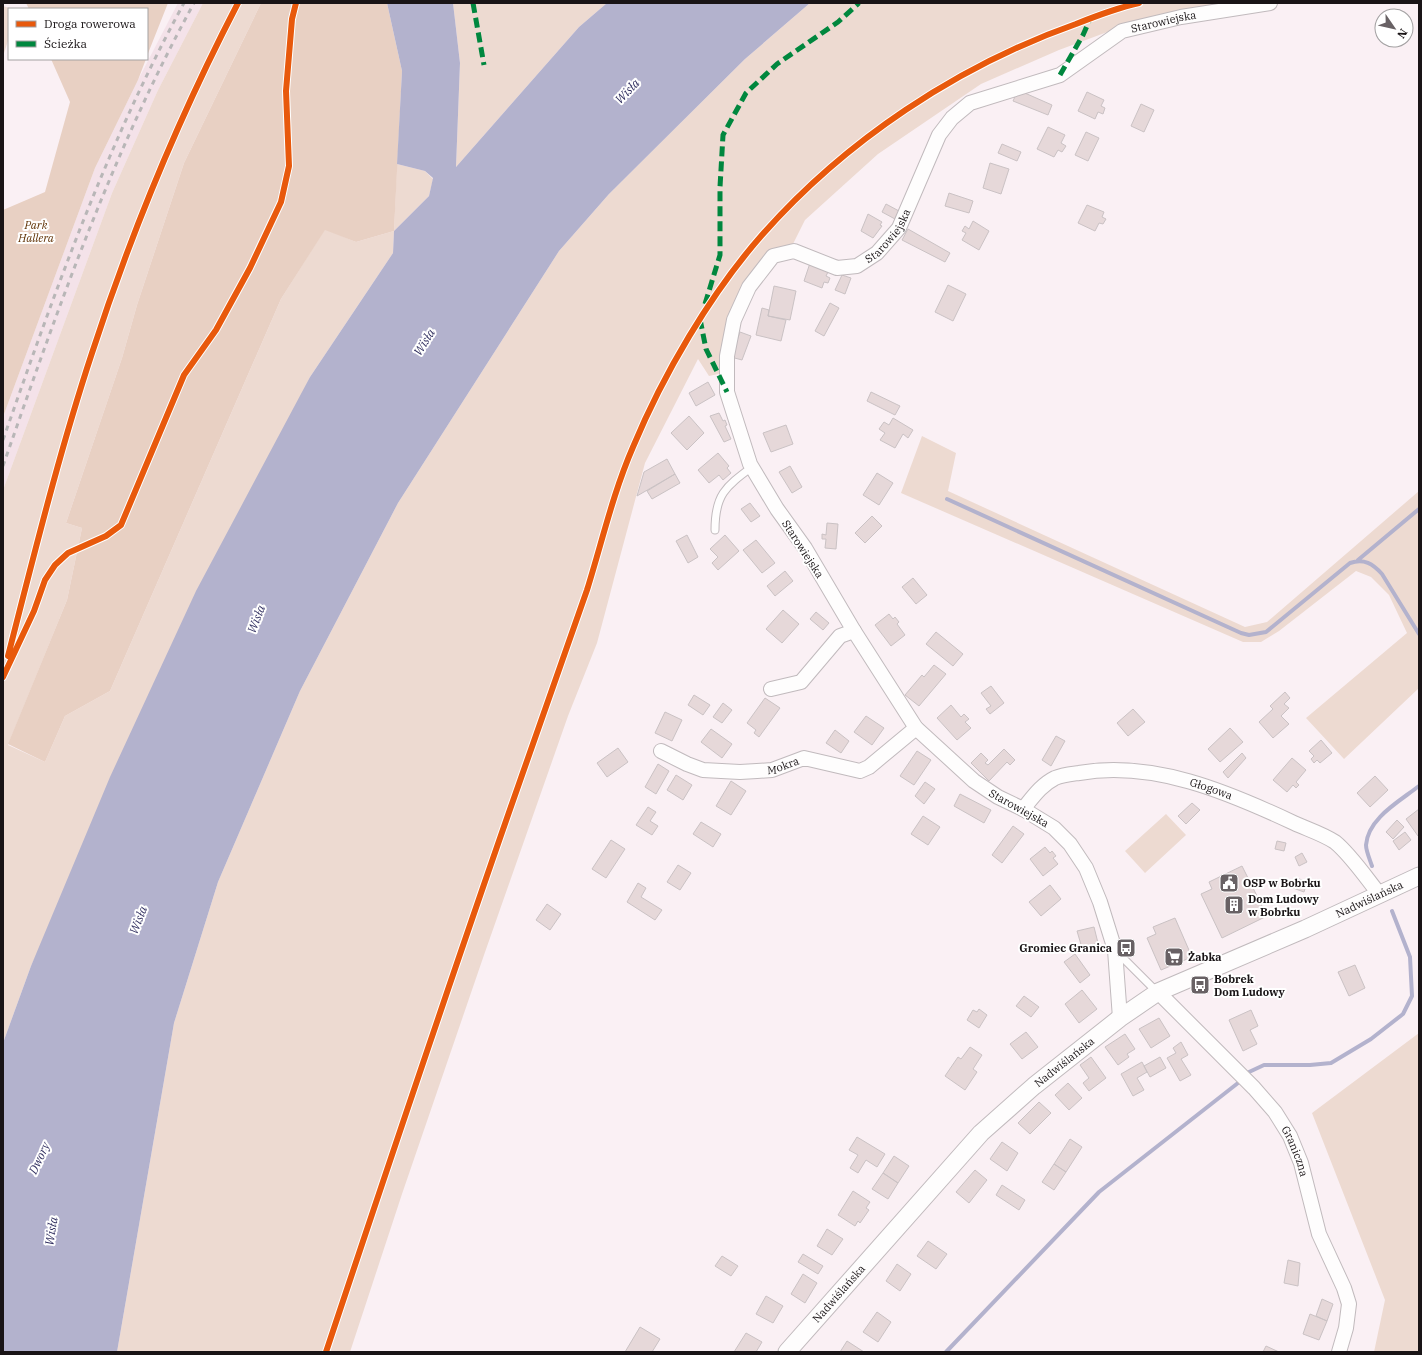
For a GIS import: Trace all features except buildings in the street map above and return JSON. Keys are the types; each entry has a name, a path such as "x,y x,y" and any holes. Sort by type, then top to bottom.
{"street":[{"name":"Starowiejska","path":"1120,1018 1115,950 1100,902 1086,868 1070,844 1054,828 974,782 916,728 854,630 805,548 777,509 752,467 727,392 727,356 734,320 749,287 773,256 794,251 837,268 857,266 877,253 899,228 939,135 952,118 970,103 1060,75 1122,31 1181,16 1270,3"},
{"path":"771,689 802,682 840,636 854,630"},
{"name":"Mokra","path":"661,751 703,770 740,772 772,770 804,758 860,771 869,766 916,728"},
{"name":"Głogowa","path":"1023,809 1038,790 1056,777 1091,771 1114,770 1163,776 1215,789 1256,805 1335,842 1380,895"},
{"name":"Nadwiślańska","path":"787,1352 981,1132 1034,1086 1120,1018 1158,992 1380,895 1419,876"},
{"name":"Graniczna","path":"1158,992 1254,1088 1275,1112 1290,1136 1300,1162 1319,1234 1344,1288 1349,1304 1346,1328 1339,1352"}],"lane":[{"path":"715,530 715,512 721,494 734,480 752,467"},
{"path":"1115,950 1158,992"}],"shaded area":[{"path":"178,3 203,3 158,90 112,193 3,490 3,417 95,168"},
{"path":"203,3 261,3 184,163 137,305 122,358 66,523 82,528 67,600 8,745 45,762 65,716 110,691 281,299 325,229 356,242 394,231 393,253 310,377 31,966 3,1043 3,490 112,193 158,90"},
{"path":"453,3 607,3 579,27 456,167 460,63"},
{"path":"810,3 1251,3 1118,28 1059,50 981,84 878,154 805,220 793,244 776,248 763,261 741,291 723,373 709,376 698,359 645,463 597,643 568,716 484,955 402,1194 350,1352 117,1352 174,1023 218,882 300,691 398,503 559,251 609,194 745,59"},
{"path":"3,6 10,8 8,8 8,41 3,56"},
{"path":"397,164 425,171 433,179 429,196 394,231"},
{"path":"922,436 956,453 948,491 1245,627 1267,622 1419,491 1419,688 1344,759 1306,718 1407,633 1389,595 1371,577 1356,571 1279,631 1261,642 1243,642 901,493"},
{"path":"1166,814 1186,835 1145,873 1125,851"},
{"path":"1419,1033 1419,1352 1374,1352 1385,1300 1312,1113"}],"green space":[{"path":"26,3 168,3 148,53 148,8 28,8"},
{"path":"261,3 387,3 402,71 394,231 356,242 325,230 281,299 110,691 65,716 45,762 8,744 67,600 82,528 66,523 122,358 137,305 184,163"},
{"name":"Park Hallera","path":"51,60 146,60 138,80 95,168 3,417 3,210 45,192 70,102"}],"water":[{"path":"387,3 453,3 460,63 456,167 579,27 607,3 810,3 745,59 609,194 559,251 398,503 300,691 218,882 174,1023 117,1352 3,1352 3,1043 31,966 110,777 196,591 310,377 393,253 394,231 429,196 433,178 425,171 397,164 402,71"}],"waterway":[{"path":"947,499 1241,633 1249,635 1266,632 1350,563 1360,561 1368,563 1382,574 1419,634"},
{"path":"1358,560 1419,509"},
{"path":"1372,866 1367,853 1366,845 1372,826 1394,804 1419,786"},
{"path":"1249,1072 1264,1065 1310,1065 1331,1063 1371,1039 1403,1014 1412,996 1410,957 1392,911"},
{"path":"946,1352 1099,1192 1238,1083"}],"railway":[{"path":"3,440 84,218 131,109 184,3"},
{"path":"3,466 66,289 112,173 165,59 194,3"}],"marked path":[{"path":"473,3 484,65"},
{"path":"705,304 720,255 720,187 723,135 746,93 777,64 838,22 859,3"},
{"path":"1060,75 1083,35 1090,19"},
{"path":"700,319 706,349 727,392"}],"cycle path":[{"path":"8,656 58,466 80,391 107,308 158,175 196,88 238,3"},
{"path":"3,677 34,611 45,580 55,565 68,553 106,536 121,525 184,375 216,330 250,268 281,202 289,166 286,91 292,19 296,3"},
{"path":"326,1352 471,921 587,590 619,482 658,392 689,336 724,283 762,235 794,201 829,168 866,138 946,84 988,61 1032,41 1084,21 1139,3"}],"place":[{"name":"OSP w Bobrku","path":"1229,883"},
{"name":"Dom Ludowy w Bobrku","path":"1234,905"},
{"name":"Gromiec Granica","path":"1126,948"},
{"name":"Żabka","path":"1174,957"},
{"name":"Bobrek Dom Ludowy","path":"1200,985"}],"water label":[{"name":"Wisła","path":"627,91"},
{"name":"Wisła","path":"424,342"},
{"name":"Wisła","path":"256,619"},
{"name":"Wisła","path":"138,920"},
{"name":"Dwory","path":"39,1158"},
{"name":"Wisła","path":"51,1231"}]}
